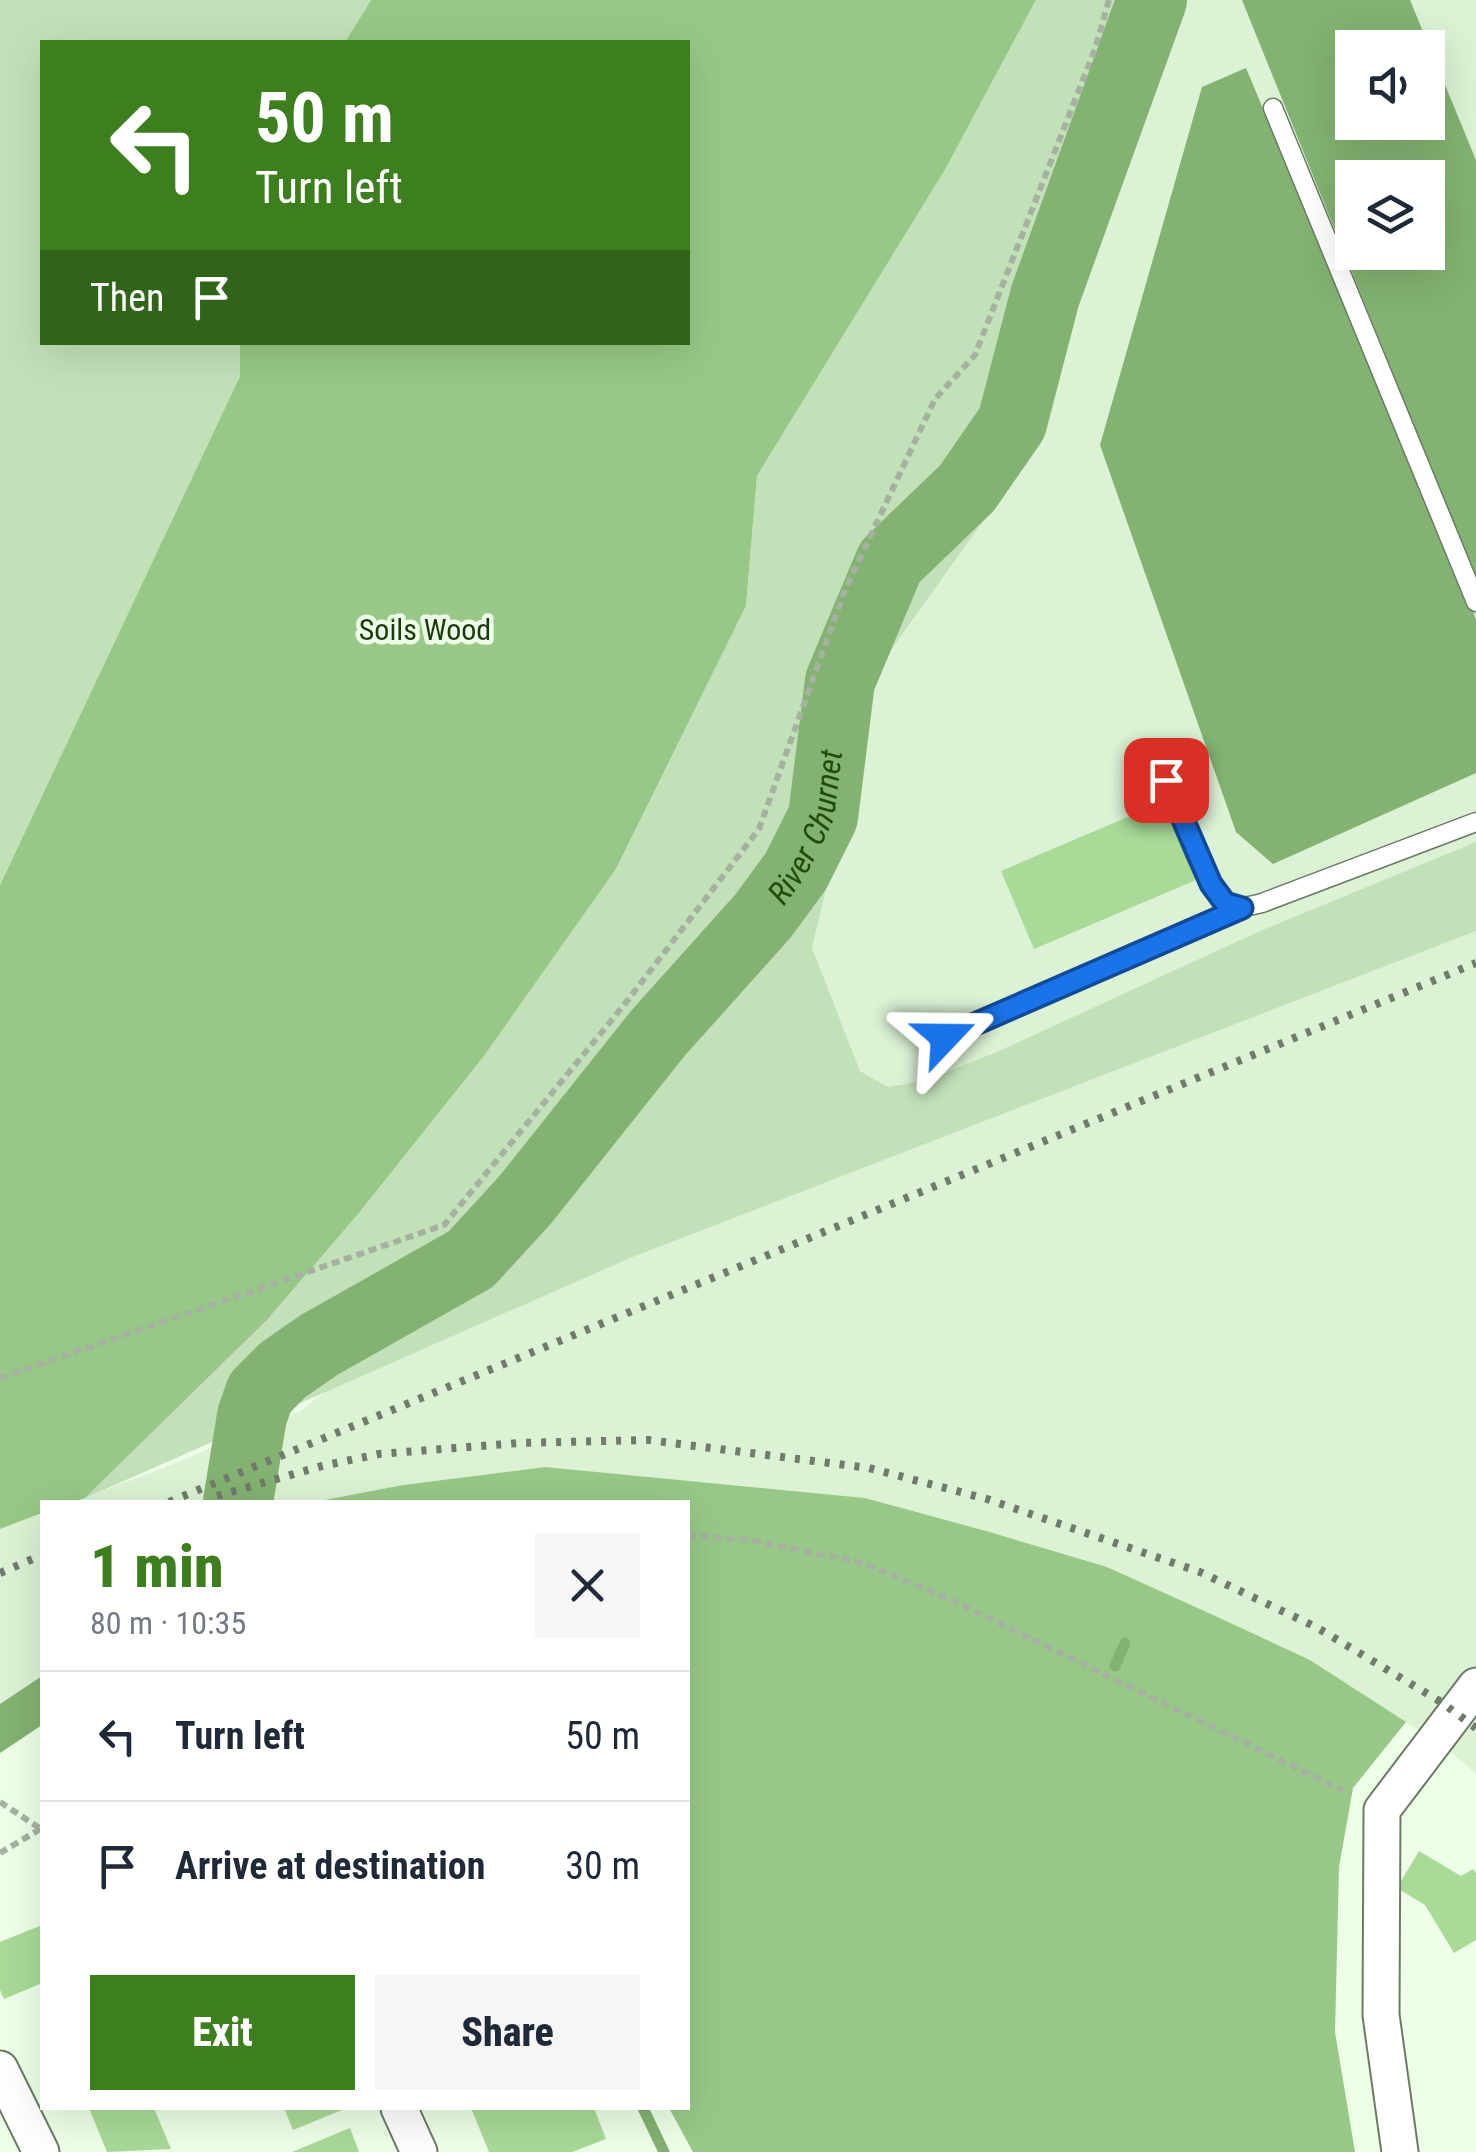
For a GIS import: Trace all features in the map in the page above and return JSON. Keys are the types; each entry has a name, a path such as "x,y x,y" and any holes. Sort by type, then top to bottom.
{"street":[{"path":"1400,2152 1381,2014 1382,1810 1476,1686"},
{"path":"0,2069 41,2152"},
{"path":"400,2110 419,2152"}],"lane":[{"path":"1273,108 1476,602"},
{"path":"1166,780 1211,884 1225,903 1242,908"},
{"path":"945,1037 1242,908 1262,904 1476,822"}],"path":[{"path":"0,1378 444,1225 624,1005 760,829 844,590 935,400 975,355 1095,49 1109,0"},
{"path":"690,1534 750,1540 863,1563 956,1602 1382,1810"},
{"path":"0,1802 40,1828"},
{"path":"0,1854 40,1830"}],"shaded area":[{"path":"0,0 371,0 346,40 40,40 40,345 240,345 240,376 0,885"},
{"path":"1036,0 1171,0 1033,451 879,667 812,948 860,1071 888,1087 924,1081 997,1052 1258,932 1476,842 1476,931 630,1258 85,1498 267,1320 359,1213 484,1056 616,869 746,606 757,476 946,168"},
{"path":"1171,0 1476,0 1476,1774 1451,1752 1310,1660 1107,1567 865,1498 545,1467 403,1485 324,1500 257,1500 265,1436 271,1425 300,1411 327,1390 812,948 879,667 1033,451"},
{"path":"1242,0 1410,0 1422,30 1335,30 1335,140 1445,140 1445,85 1476,160 1476,579 1351,270 1445,270 1445,160 1335,160 1335,230"},
{"path":"1246,68 1476,619 1476,773 1273,864 1236,832 1100,445 1202,87"},
{"path":"360,1299 377,1333 325,1363 281,1404 265,1440 257,1500 218,1500 229,1449 232,1400 242,1377 269,1348 305,1325"},
{"path":"230,1440 218,1500 77,1500"},
{"path":"40,1514 40,1677 0,1704 0,1529"},
{"path":"40,1677 40,1726 0,1753 0,1704"}],"green space":[{"name":"Soils Wood","path":"371,0 1036,0 946,168 757,476 746,606 616,869 484,1056 359,1213 267,1320 85,1498 40,1500 40,1514 0,1529 0,885 240,376 240,345 690,345 690,40 346,40"},
{"path":"545,1467 865,1498 1107,1567 1310,1660 1406,1722 1353,1788 1339,1867 1335,2032 1355,2152 693,2152 670,2110 690,2110 690,1500 324,1500 403,1485"}],"pier":[{"path":"275,1427 263,1492 238,1500 213,1500 224,1447"}],"building":[{"path":"1163,802 1196,880 1034,949 1001,871"},
{"path":"1419,1851 1461,1876 1473,1869 1476,1873 1476,1940 1454,1953 1425,1905 1397,1888"},
{"path":"40,1926 40,1984 4,1999 0,1990 0,1942"},
{"path":"90,2110 155,2110 171,2149 107,2152"},
{"path":"285,2110 342,2110 293,2130"},
{"path":"472,2110 595,2110 606,2139 572,2152 489,2152"},
{"path":"350,2128 359,2152 292,2152"}],"waterway":[{"name":"River Churnet","path":"238,1500 252,1416 260,1393 283,1370 319,1345 471,1259 525,1200 659,1032 763,916 796,871 823,817 840,681 890,562 967,488 1012,423 1045,296 1152,0"},
{"path":"1115,1666 1125,1643"},
{"path":"644,2110 664,2152"}],"railway":[{"path":"174,1500 1476,963"},
{"path":"217,1496 379,1454 519,1443 648,1440 869,1468 987,1499 1200,1572 1316,1627 1441,1702 1476,1728"},
{"path":"0,1573 40,1556"}],"route":[{"path":"945,1037 1242,908 1225,903 1211,884 1166,780"}]}
